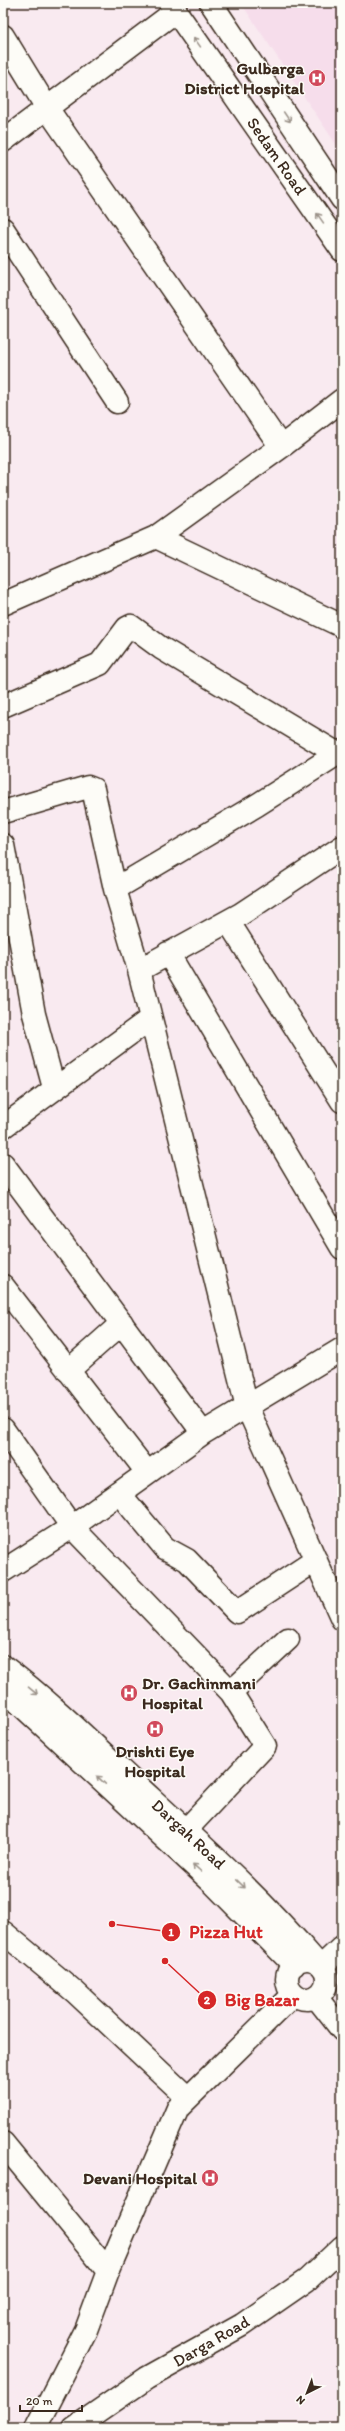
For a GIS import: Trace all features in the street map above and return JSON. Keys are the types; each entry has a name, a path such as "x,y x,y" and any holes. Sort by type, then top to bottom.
{"street":[{"name":"Sedam Road","path":"211,3 342,199"},
{"name":"Sedam Road","path":"173,7 342,250"},
{"path":"3,141 47,108 173,7"},
{"path":"3,36 47,108 281,447"},
{"path":"3,229 117,402"},
{"path":"3,604 156,537 281,447 342,400"},
{"path":"156,537 342,626"},
{"path":"3,706 100,664 127,628 131,626 155,644 340,752 257,805 115,889"},
{"path":"3,812 88,787 93,789 115,889 139,970 247,1407 342,1619"},
{"path":"3,844 34,1014 54,1088"},
{"path":"139,970 228,921 342,847"},
{"path":"228,921 342,1101"},
{"path":"168,953 342,1248"},
{"path":"3,1127 54,1088 150,1019"},
{"path":"3,1164 203,1433"},
{"path":"3,1286 147,1472"},
{"path":"68,1371 122,1323"},
{"path":"3,1571 72,1527 203,1433 342,1349"},
{"path":"3,1430 72,1527 231,1692 265,1746 186,1830"},
{"path":"119,1493 165,1548 190,1562 233,1610 237,1612 316,1560"},
{"path":"231,1692 288,1639"},
{"name":"Dargah Road","path":"3,1666 62,1715 186,1830 269,1910 342,1991"},
{"name":"Dargah Road","path":"3,1692 21,1705 213,1883 294,1965"},
{"path":"3,1932 75,1992 188,2098"},
{"path":"321,1966 342,1947"},
{"path":"301,1961 321,1966 326,1986 316,1997 301,1998 294,1994 288,1979 294,1965 301,1961"},
{"path":"36,2428 86,2330 108,2271 178,2108 294,1994"},
{"path":"316,1997 342,2030"},
{"path":"3,2144 108,2271"},
{"name":"Darga Road","path":"74,2428 147,2378 242,2325 307,2280 342,2248"}],"shaded area":[{"name":"Gulbarga District Hospital","path":"241,3 342,3 342,153"}],"place":[{"name":"Gulbarga District Hospital","path":"317,78"},
{"name":"Dr. Gachinmani Hospital","path":"129,1693"},
{"name":"Drishti Eye Hospital","path":"155,1729"},
{"name":"Pizza Hut","path":"112,1924"},
{"name":"Big Bazar","path":"165,1961"},
{"name":"Devani Hospital","path":"210,2178"}]}
